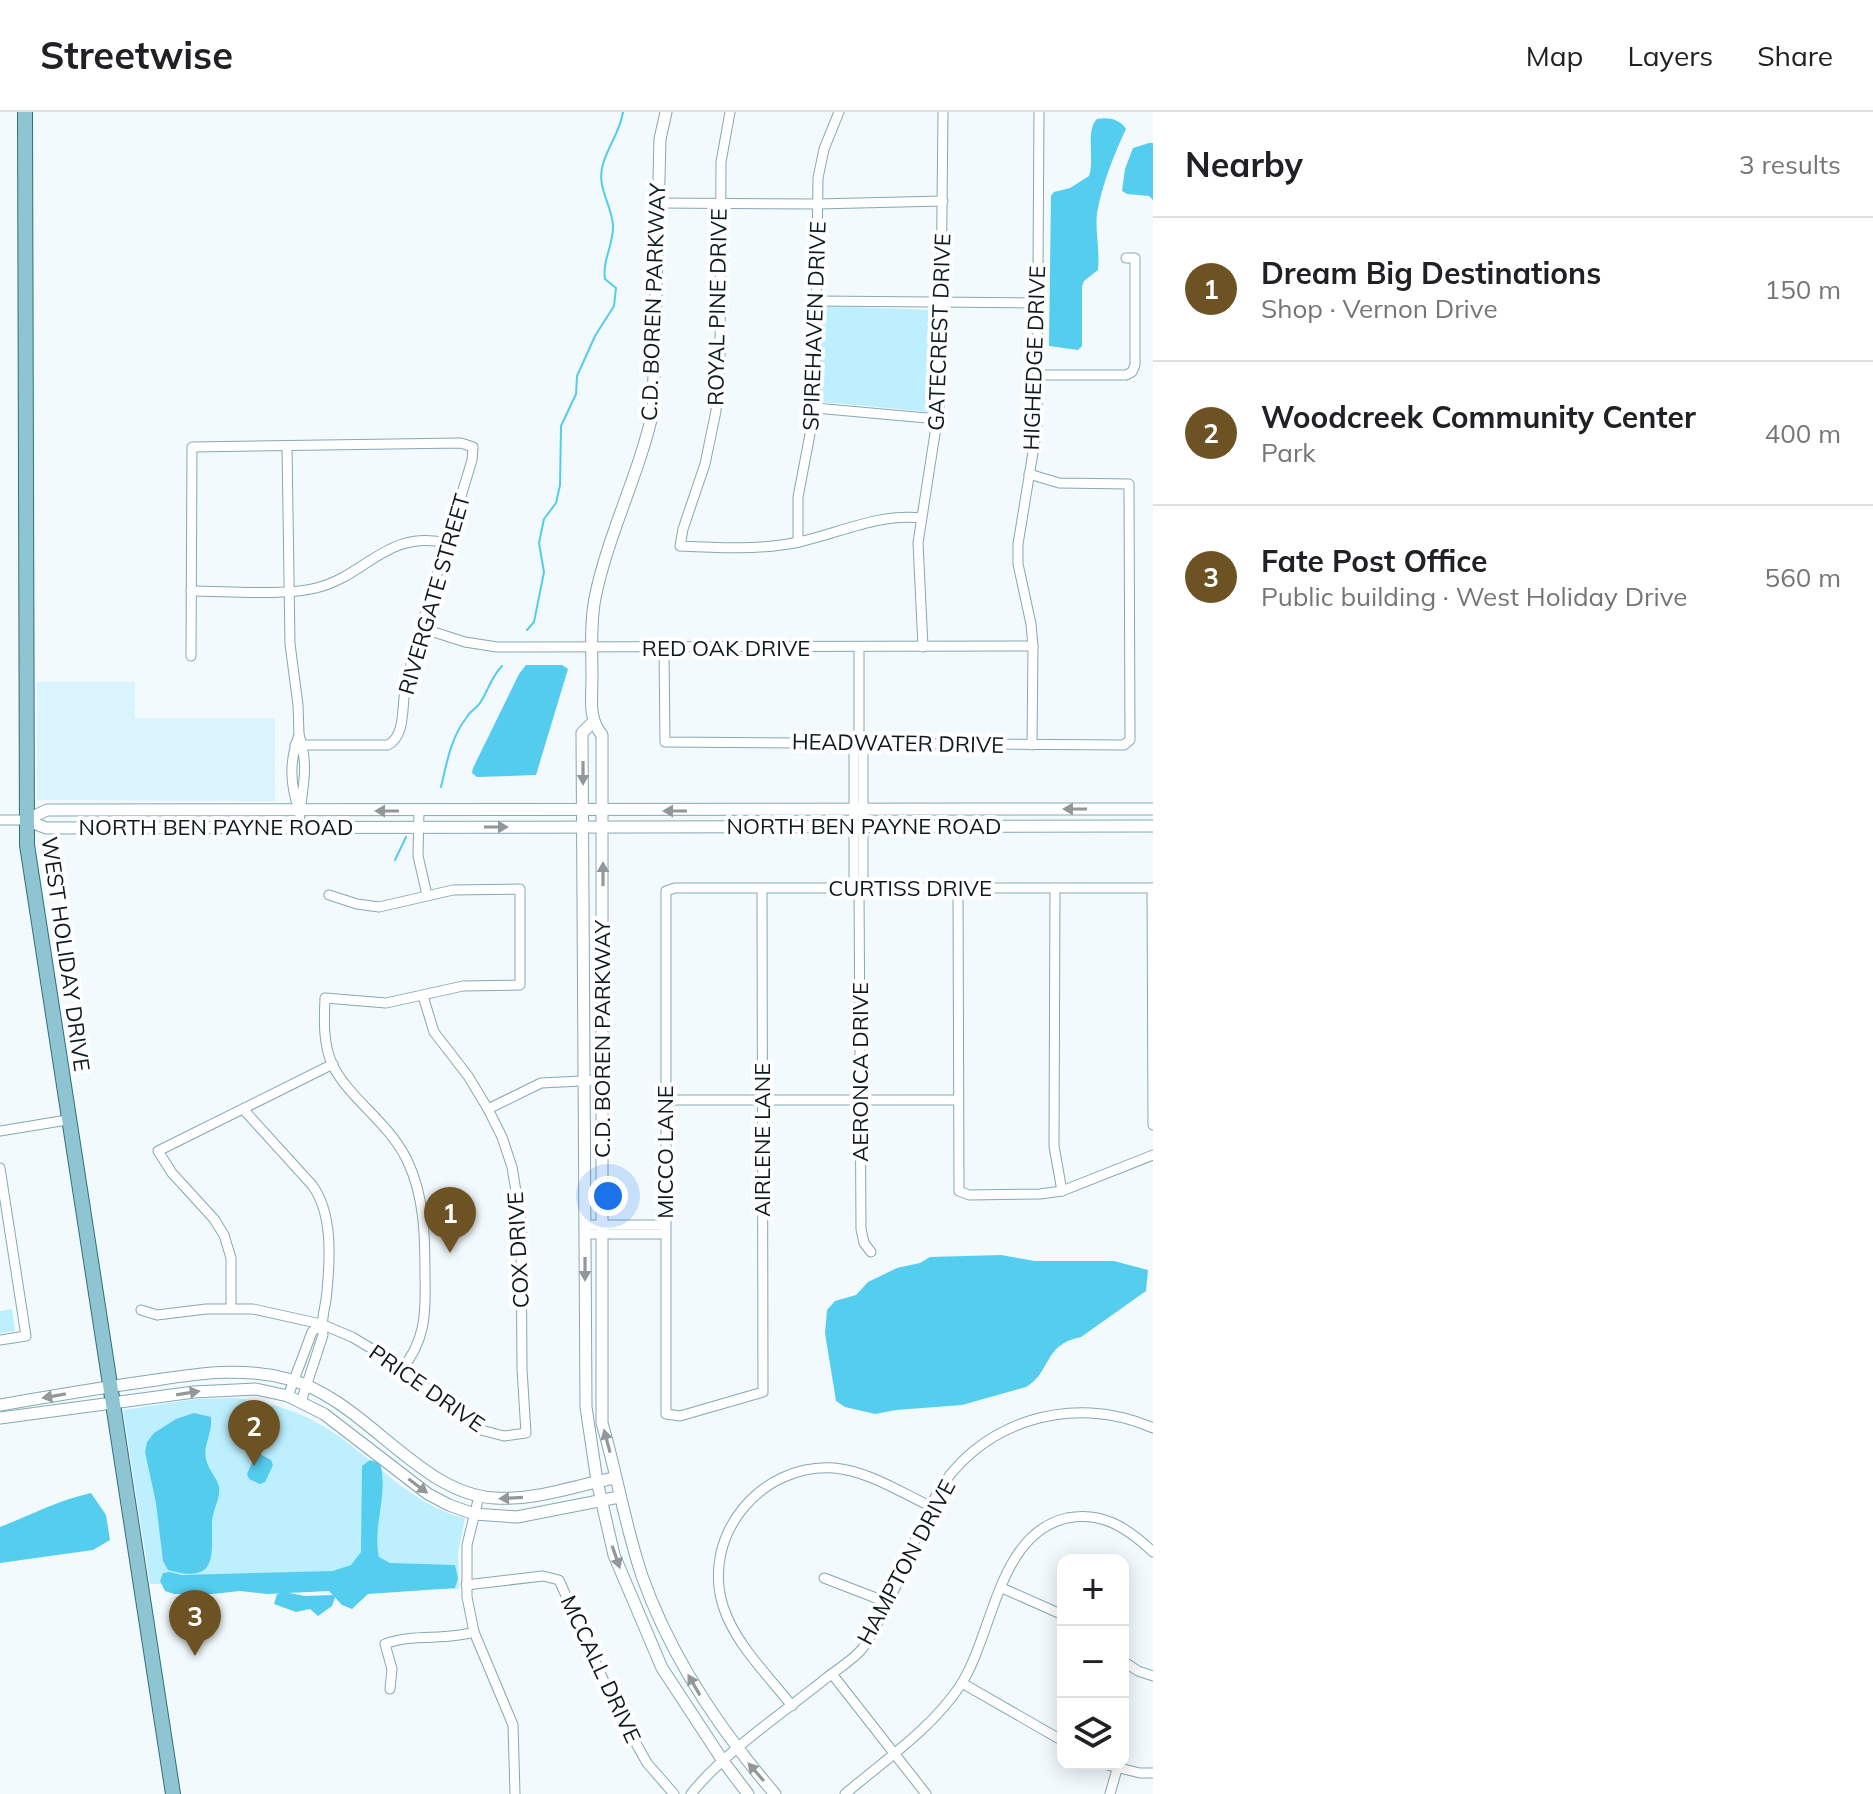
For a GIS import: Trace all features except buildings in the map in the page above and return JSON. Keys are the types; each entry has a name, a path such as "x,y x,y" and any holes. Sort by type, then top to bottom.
{"main road":[{"name":"WEST HOLIDAY DRIVE","path":"25,112 26,820 33,897 173,1794"}],"street":[{"name":"C.D. BOREN PARKWAY","path":"666,112 660,139 657,203 653,411 595,599 592,649 592,723 602,735 603,811 602,1423 619,1497 643,1578 661,1621 706,1705 737,1750 775,1794"},
{"name":"ROYAL PINE DRIVE","path":"730,112 722,147 720,360 716,411 710,446 680,546 762,547 798,542"},
{"name":"SPIREHAVEN DRIVE","path":"798,542 798,497 815,408 819,168 839,112"},
{"name":"GATECREST DRIVE","path":"923,647 918,562 921,518 938,419 943,112"},
{"name":"HIGHEDGE DRIVE","path":"1032,745 1033,646 1018,564 1020,516 1037,428 1039,112"},
{"path":"657,203 943,201"},
{"path":"1037,375 1126,375 1132,372 1135,365 1135,258 1126,258"},
{"path":"817,301 1037,303"},
{"path":"815,408 938,419"},
{"name":"RIVERGATE STREET","path":"287,446 461,443 473,447 472,460 404,690 396,741 388,745 299,742"},
{"path":"191,656 192,447 287,446 290,644 299,742 305,755 305,788 299,810 299,827"},
{"name":"HEADWATER DRIVE","path":"664,648 665,742 1124,745 1130,740 1129,484 1059,483 1029,474"},
{"path":"798,542 885,518 921,518"},
{"path":"191,591 315,588 338,581 382,551 426,540 447,543"},
{"name":"RED OAK DRIVE","path":"421,628 465,642 497,647 1033,646"},
{"name":"AERONCA DRIVE","path":"859,647 859,742 863,753 854,881 859,888 861,1229 864,1243 871,1252"},
{"name":"C.D. BOREN PARKWAY","path":"592,723 582,733 586,1407 597,1481 614,1555 662,1668 748,1794"},
{"name":"NORTH BEN PAYNE ROAD","path":"26,820 47,810 1153,809"},
{"path":"128,810 128,828"},
{"path":"419,811 418,856 427,895"},
{"path":"0,820 26,820"},
{"name":"NORTH BEN PAYNE ROAD","path":"26,820 46,828 1153,826"},
{"name":"CURTISS DRIVE","path":"666,891 675,888 1152,888"},
{"name":"AIRLENE LANE","path":"666,1414 680,1416 763,1392 762,888"},
{"path":"958,888 959,1191 969,1195 1062,1191 1153,1155"},
{"path":"1055,888 1054,1146 1062,1191"},
{"path":"1152,888 1153,1125"},
{"path":"329,895 379,907 462,889 520,889 520,985 463,986 386,1003 325,998 324,1034 333,1064 345,1083 396,1140 412,1171 419,1194 425,1241 425,1320 418,1345 401,1370"},
{"name":"MICCO LANE","path":"666,891 666,1414"},
{"name":"COX DRIVE","path":"423,996 437,1038 468,1076 506,1147 520,1210 526,1433"},
{"path":"231,1308 231,1258 224,1235 158,1151 333,1064"},
{"path":"488,1109 541,1083 602,1080"},
{"path":"665,1100 957,1100"},
{"path":"243,1109 308,1180 319,1196 325,1215 327,1287 321,1324 323,1335 301,1383 288,1396"},
{"path":"0,1131 67,1120"},
{"path":"0,1168 26,1336 0,1340"},
{"path":"584,1229 665,1230"},
{"name":"PRICE DRIVE","path":"141,1310 157,1315 231,1308 264,1310 321,1324 366,1345 481,1430 504,1436 526,1433"},
{"path":"0,1405 108,1386 243,1371 301,1383 354,1412 414,1462 463,1491 479,1496 528,1497 615,1478"},
{"path":"301,1383 301,1402"},
{"path":"0,1418 111,1401 256,1389 288,1396 324,1414 428,1494 474,1514 517,1517 619,1497"},
{"name":"HAMPTON DRIVE","path":"691,1794 704,1777 862,1649 889,1603 930,1506 940,1488 968,1455 1002,1432 1028,1420 1053,1414 1092,1412 1117,1415 1153,1428"},
{"path":"359,1440 372,1426"},
{"path":"792,1706 741,1642 722,1604 718,1574 721,1551 728,1530 739,1512 751,1498 776,1481 816,1468 861,1474 930,1506"},
{"path":"479,1496 467,1545 466,1585 474,1632 513,1725 515,1794"},
{"path":"845,1794 940,1714 962,1683 1015,1557 1031,1536 1050,1522 1079,1516 1118,1523 1153,1552"},
{"name":"MCCALL DRIVE","path":"466,1585 543,1576 559,1580 615,1706 647,1763 674,1794"},
{"path":"824,1578 889,1603"},
{"path":"1002,1588 1057,1612"},
{"path":"390,1689 392,1669 385,1644 399,1639 448,1638 474,1632"},
{"path":"1129,1665 1153,1676"},
{"path":"832,1674 926,1794"},
{"path":"962,1683 1057,1738"},
{"path":"1110,1794 1117,1770"},
{"path":"1126,1770 1153,1773"}],"shaded area":[{"path":"1097,119 1113,120 1126,129 1109,170 1097,213 1098,270 1082,286 1082,346 1078,350 1049,346 1051,196 1089,176 1091,138"},
{"path":"1153,143 1153,200 1149,196 1122,191 1125,169 1133,148"},
{"path":"825,306 933,310 931,412 822,402 819,391 820,317"},
{"path":"526,665 562,665 568,669 536,775 477,777 472,773 473,768"},
{"path":"37,682 135,682 135,718 275,718 275,801 37,800"},
{"path":"1001,1255 1035,1261 1114,1261 1148,1270 1146,1291 1081,1337 1060,1346 1040,1374 1026,1387 962,1405 875,1414 845,1407 836,1401 825,1333 827,1310 835,1301 856,1295 868,1282 897,1268 920,1263 930,1257"},
{"path":"12,1309 15,1331 0,1333 0,1311"},
{"path":"235,1398 262,1402 313,1420 413,1494 446,1512 465,1518 458,1554 459,1589 356,1590 355,1583 150,1584 123,1410 196,1399"},
{"path":"194,1413 211,1417 205,1454 219,1491 212,1518 212,1547 208,1565 203,1571 184,1573 168,1570 163,1561 156,1503 145,1452 147,1442 154,1433 176,1419"},
{"path":"260,1454 271,1460 273,1465 265,1482 260,1484 249,1479 247,1474 255,1456"},
{"path":"370,1460 380,1463 382,1475 377,1534 379,1557 390,1563 455,1565 458,1578 455,1588 368,1594 352,1609 342,1605 329,1591 174,1594 165,1591 160,1581 163,1573 170,1572 182,1575 333,1571 351,1565 361,1552 362,1466"},
{"path":"91,1493 106,1515 110,1540 93,1550 0,1563 0,1527"},
{"path":"284,1592 305,1596 333,1595 335,1598 332,1606 318,1616 310,1609 296,1612 274,1604 277,1594"}],"waterway":[{"path":"527,630 534,622 544,572 539,543 544,519 556,503 560,485 561,426 576,394 577,376 595,336 614,306 616,288 605,279 613,225 601,172 623,112"},
{"path":"441,787 457,733 502,666"},
{"path":"395,860 406,837"},
{"path":"0,1547 27,1543 88,1520"}],"place":[{"name":"Dream Big Destinations","path":"450,1253"},
{"name":"Woodcreek Community Center","path":"254,1466"},
{"name":"Fate Post Office","path":"195,1656"}]}
